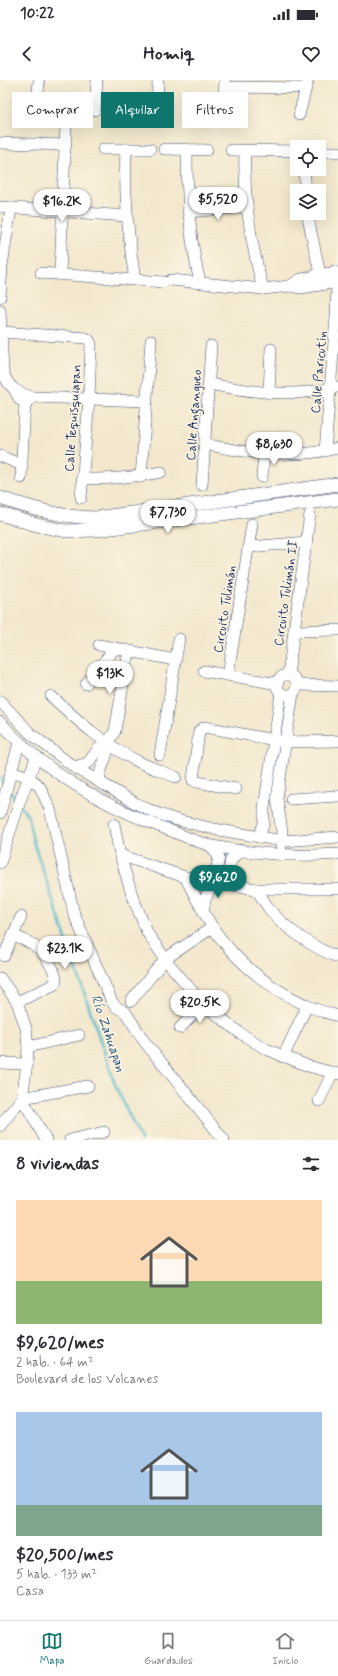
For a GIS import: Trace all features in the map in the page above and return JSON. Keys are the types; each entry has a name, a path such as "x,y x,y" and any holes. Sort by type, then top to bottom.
{"main road":[{"path":"0,498 47,513 75,518 96,518 338,484"},
{"path":"0,514 37,525 66,531 96,530 338,499"}],"street":[{"path":"38,92 39,80"},
{"path":"95,110 98,80"},
{"path":"158,80 158,92"},
{"path":"225,84 306,84 299,115"},
{"path":"60,274 66,128"},
{"path":"0,143 66,145"},
{"path":"103,149 150,149"},
{"path":"126,149 126,216 135,280"},
{"path":"164,150 207,150"},
{"path":"187,150 188,212 194,260 200,282"},
{"path":"232,150 290,151"},
{"path":"245,151 244,178 247,207 263,289"},
{"path":"326,152 338,152"},
{"path":"188,212 247,207"},
{"path":"0,297 5,208 126,216"},
{"path":"309,220 320,274"},
{"path":"290,286 301,279 336,271"},
{"name":"Calle Paricutín","path":"325,451 334,388 338,282 336,271"},
{"path":"41,273 135,280 200,282 263,289 290,286 301,288 338,282"},
{"path":"0,310 3,372 10,386 15,390 20,400 88,399 147,401"},
{"name":"Calle Tequisquiapan","path":"2,332 86,338 91,344 81,498"},
{"path":"141,477 151,341"},
{"name":"Calle Angangueo","path":"202,485 211,346"},
{"path":"269,393 271,349"},
{"path":"209,384 269,393 334,388"},
{"path":"21,478 28,399"},
{"path":"205,444 243,452 264,454 325,451 338,448"},
{"path":"262,477 264,454"},
{"path":"0,456 22,465"},
{"path":"82,479 115,480 141,477 161,472"},
{"name":"Circuito Tulimán II","path":"288,675 310,514"},
{"name":"Circuito Tulimán","path":"228,675 252,524"},
{"path":"248,547 307,542"},
{"path":"294,631 338,630"},
{"path":"160,755 179,639"},
{"path":"99,645 175,660"},
{"path":"86,684 115,648"},
{"path":"100,783 99,771 107,752 107,744 115,730 129,651"},
{"path":"204,671 228,675 279,688 287,695 295,689 338,686"},
{"path":"259,837 264,826 272,796 280,741 297,682 294,677 288,675 282,676 279,688 280,741"},
{"path":"50,696 86,728 107,744 139,762 176,778"},
{"path":"0,701 30,733 74,767 137,804 177,820 259,837 283,841 333,838 334,854 280,855 211,846 133,817 82,789 36,758 19,743 0,722"},
{"path":"236,789 193,780 199,731 201,728 205,727 280,741 338,741"},
{"path":"0,813 19,743"},
{"path":"74,767 88,763 98,749 107,744"},
{"path":"0,863 22,795 36,758"},
{"path":"88,763 99,771"},
{"path":"11,771 29,777 40,787 50,809 74,914 114,1006 126,1013 144,1041 224,1140"},
{"path":"272,796 282,828 283,841 280,855"},
{"path":"291,798 338,796"},
{"path":"114,824 120,856 132,895 147,932 164,959 203,1004 240,1033 266,1049 283,1057 335,1074 319,1101"},
{"path":"264,826 282,828"},
{"path":"211,846 219,857 231,859"},
{"path":"227,883 231,859 242,850"},
{"path":"120,856 185,877 256,889 338,889"},
{"path":"203,910 206,897 214,882 219,857"},
{"path":"185,877 213,927 229,948 250,970 273,986 307,1006 338,1016"},
{"path":"256,889 270,909 282,922 307,941 331,955 338,957"},
{"path":"4,956 21,918"},
{"path":"131,1001 164,959 213,927"},
{"path":"13,936 28,942 35,947 47,959 56,978 56,982 53,984 16,1002"},
{"path":"0,979 16,1002 26,1028 28,1047 22,1098 0,1126"},
{"path":"180,1028 203,1004"},
{"path":"283,1057 307,1006"},
{"path":"28,1047 79,1035"},
{"path":"0,1063 27,1064"},
{"path":"22,1098 88,1086"},
{"path":"22,1098 46,1140"},
{"path":"70,1140 104,1132"}],"waterway":[{"name":"Río Zahuapan","path":"0,778 4,784"},
{"name":"Río Zahuapan","path":"10,791 16,800"},
{"name":"Río Zahuapan","path":"21,807 28,816 33,841 116,1087 141,1140"}]}
